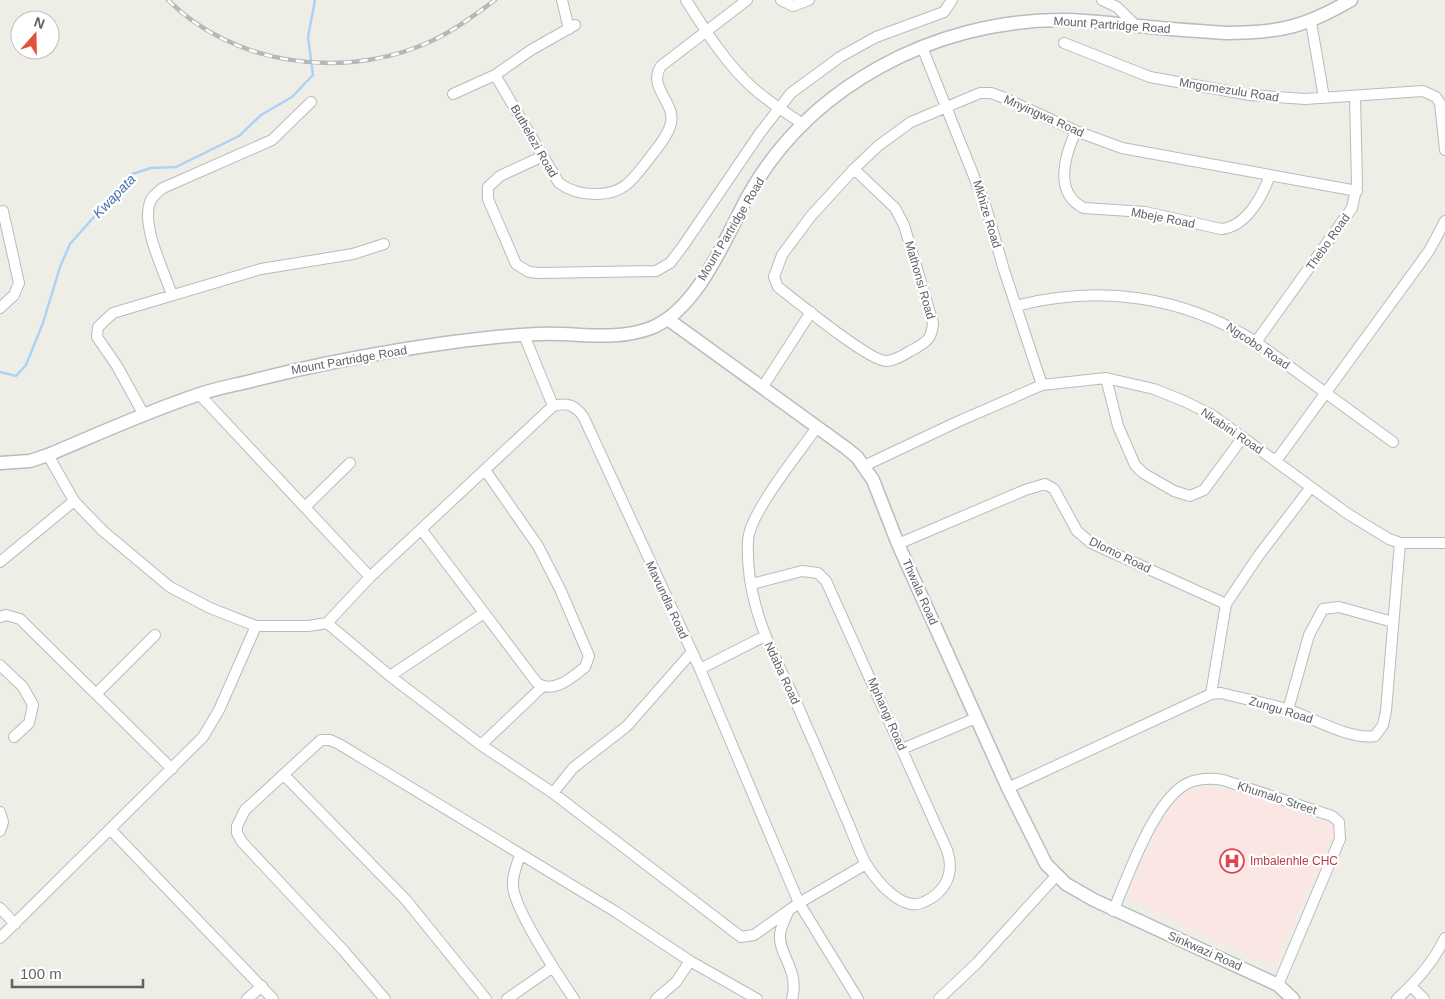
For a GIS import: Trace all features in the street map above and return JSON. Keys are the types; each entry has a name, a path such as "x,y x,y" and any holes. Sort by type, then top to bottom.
{"street":[{"path":"453,94 495,76 531,50 572,27 562,0"},
{"path":"686,0 706,32 744,79 778,108 803,124"},
{"path":"706,32 747,0"},
{"path":"781,0 793,6 810,0"},
{"path":"543,156 500,176 488,188 488,199 516,264 529,272 539,273 656,271 670,263 683,246 778,108 791,93 840,58 876,38 944,12 952,0"},
{"path":"1102,0 1117,7 1136,26"},
{"name":"Mount Partridge Road","path":"0,463 30,461 199,394 302,368 432,345 524,335 622,336 639,332 669,320 681,309 720,251 750,192 803,124 847,87 884,64 922,47 983,28 1017,22 1060,20 1249,33 1290,28 1311,22 1351,0"},
{"path":"1311,22 1324,98"},
{"name":"Buthelezi Road","path":"495,76 558,183 575,192 612,193 627,185 660,144 671,123 671,112 658,84 659,70 666,61 706,32"},
{"name":"Mngomezulu Road","path":"1064,43 1150,77 1268,98 1355,97 1423,91 1436,97 1442,112 1445,150"},
{"name":"Mkhize Road","path":"922,47 985,204 1042,385"},
{"name":"Mnyingwa Road","path":"774,277 782,256 811,216 854,169 894,133 911,122 974,94 991,93 1076,131 1122,148 1357,191"},
{"name":"Thebo Road","path":"1256,342 1346,219 1352,208 1357,191 1355,97"},
{"path":"172,295 150,230 147,214 153,196 171,184 272,140 310,102"},
{"name":"Mbeje Road","path":"1076,131 1066,152 1063,169 1065,183 1071,197 1077,205 1084,208 1145,212 1221,230 1229,229 1240,222 1261,196 1270,175"},
{"name":"Mathonsi Road","path":"774,277 778,287 811,312 865,350 885,361 894,359 924,344 932,334 930,312 904,225 895,208 854,169"},
{"path":"0,308 14,295 19,283 4,211"},
{"path":"1276,461 1429,251 1445,221"},
{"path":"144,415 117,366 97,337 98,327 112,313 261,269 353,254 384,244"},
{"name":"Ngcobo Road","path":"1016,306 1068,295 1122,295 1193,311 1233,327 1256,342 1393,442"},
{"path":"762,388 811,312"},
{"name":"Thwala Road","path":"669,320 846,448 864,466 873,480 898,544 1037,848 1056,876 1066,884 1113,911"},
{"path":"48,455 74,501 103,531 170,587 210,608 256,626 292,627 327,623 370,577 553,406 524,335"},
{"path":"1106,378 1118,426 1135,465 1143,473 1174,491 1190,496 1204,490 1243,437"},
{"name":"Nkabini Road","path":"864,466 957,422 1042,385 1106,378 1154,389 1212,415 1372,530 1389,539 1400,542 1445,543"},
{"path":"199,394 370,577"},
{"name":"Mavundla Road","path":"553,406 569,404 580,411 700,669 799,903 858,999"},
{"name":"Ndaba Road","path":"817,428 774,490 751,528 748,539 752,584 765,636 804,718 866,864 894,896 912,905"},
{"path":"305,507 350,463"},
{"path":"421,529 537,683 542,687 554,687 585,667 589,656 560,589 538,546 484,470"},
{"name":"Dlomo Road","path":"898,544 1025,490 1045,484 1054,488 1077,531 1091,543 1226,604"},
{"path":"1008,788 1211,694 1226,604 1259,555 1311,487"},
{"path":"0,562 74,501"},
{"name":"Zungu Road","path":"1211,694 1221,693 1288,710 1360,735 1375,736 1380,732 1386,711 1400,542"},
{"name":"Mphangi Road","path":"752,584 802,571 818,573 826,581 952,864 950,874 940,891 929,900 912,905"},
{"path":"1288,710 1309,635 1323,609 1339,607 1393,622"},
{"path":"390,676 484,614"},
{"path":"0,617 6,615 20,619 172,770"},
{"path":"327,623 390,676 482,745 553,793 741,937 754,935 799,903 866,864"},
{"path":"0,938 172,770 203,737 211,724 256,626"},
{"path":"96,694 155,635"},
{"path":"700,669 765,636"},
{"path":"553,793 573,768 627,726 691,653"},
{"path":"0,665 23,687 33,706 29,723 14,737"},
{"path":"482,745 542,687"},
{"path":"902,749 976,718"},
{"path":"385,999 343,950 242,842 237,833 237,826 245,810 321,740 330,740 631,921 690,961 756,999"},
{"path":"284,775 406,900 486,999"},
{"name":"Khumalo Street","path":"1113,911 1156,818 1165,803 1187,783 1209,778 1222,780 1332,816 1339,822 1340,839 1278,985"},
{"path":"0,812 3,822 0,831"},
{"path":"110,829 273,999"},
{"path":"520,855 513,879 516,900 553,967 574,999"},
{"path":"939,999 977,963 1056,876"},
{"path":"0,908 15,924"},
{"name":"Sinkwazi Road","path":"1113,911 1224,958 1278,985 1293,999"},
{"path":"788,912 780,936 793,976 794,990 792,999"},
{"path":"1397,999 1436,957 1445,938"},
{"path":"656,999 676,982 690,961"},
{"path":"507,999 553,967"},
{"path":"247,999 262,986"},
{"path":"1411,986 1424,999"}],"shaded area":[{"name":"Imbalenhle CHC","path":"1205,786 1245,793 1330,824 1334,832 1277,961 1265,964 1131,899 1129,889 1170,803 1187,792"}],"waterway":[{"name":"Kwapata","path":"0,372 16,376 26,365 43,323 60,267 70,244 132,174 151,168 176,167 239,136 261,115 292,97 313,75 308,37 315,0"}],"railway":[{"path":"168,0 194,22 223,39 254,51 287,59 321,63 355,62 388,56 420,46 468,20 495,0"}],"place":[{"name":"Imbalenhle CHC","path":"1232,861"}]}
